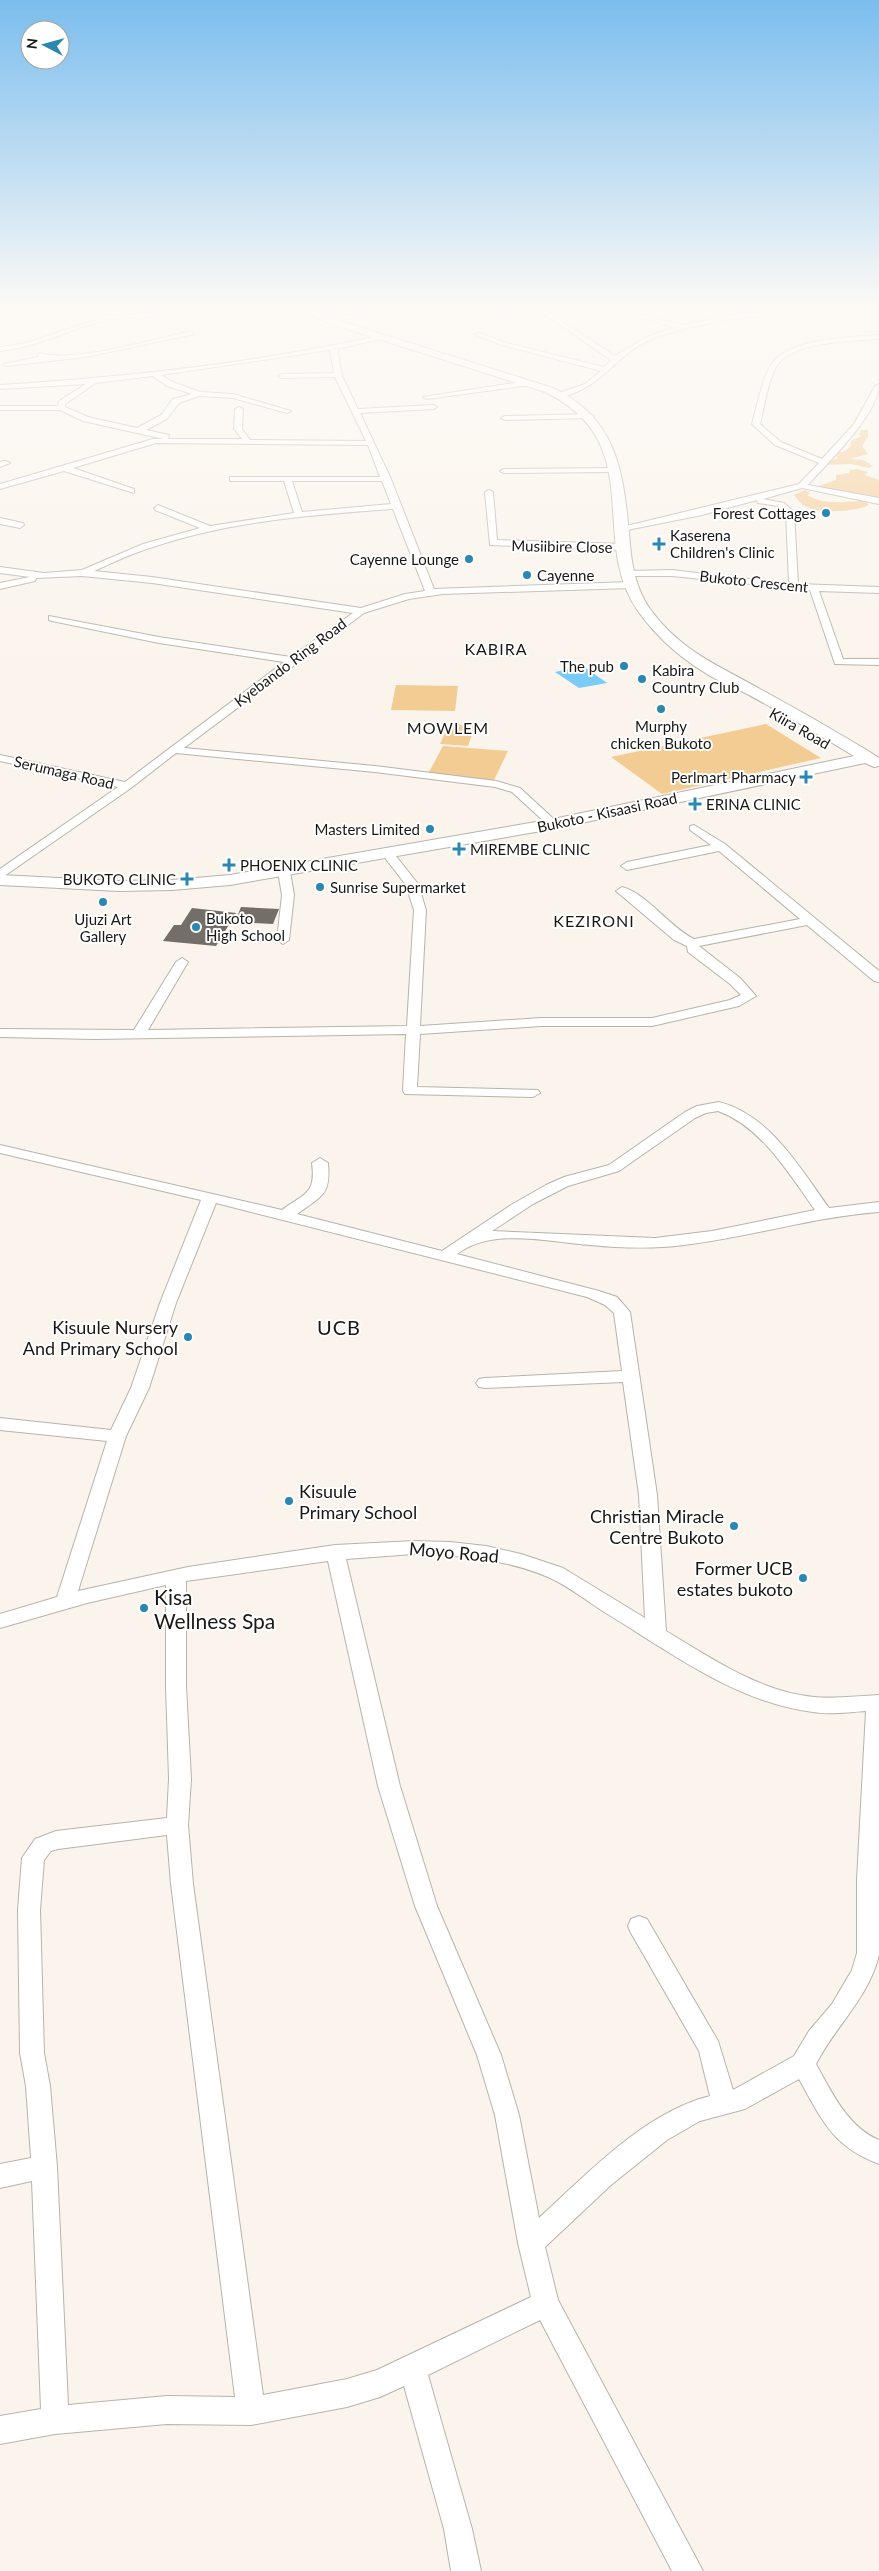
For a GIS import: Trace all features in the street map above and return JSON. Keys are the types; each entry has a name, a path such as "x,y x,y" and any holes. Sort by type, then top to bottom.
{"main road":[{"path":"599,431 614,470 624,548"},
{"name":"Kiira Road","path":"624,548 630,580 636,597 662,630 684,650 724,678 737,691 867,761 879,776"},
{"name":"Bukoto - Kisaasi Road","path":"0,880 146,886 201,883 284,872 553,824 867,761"}],"street":[{"path":"144,431 176,440"},
{"path":"239,431 247,442"},
{"path":"364,431 387,479 431,593"},
{"path":"762,431 768,438 779,444 824,462"},
{"path":"802,486 852,431"},
{"path":"0,488 62,467 142,444 176,440 371,443"},
{"path":"62,467 131,491"},
{"path":"504,472 614,470"},
{"path":"234,478 387,479"},
{"path":"287,478 298,513"},
{"path":"622,528 753,500 802,486 879,501"},
{"name":"Musiibire Close","path":"489,492 493,543 624,548"},
{"path":"753,500 787,506 790,512 794,587"},
{"path":"82,573 148,545 210,528 298,513 396,506"},
{"path":"158,508 210,528"},
{"path":"0,521 20,524"},
{"path":"0,570 44,576"},
{"path":"0,586 44,576 82,573 196,585 361,611"},
{"name":"Bukoto Crescent","path":"630,580 686,574 794,587 879,590"},
{"name":"Kyebando Ring Road","path":"0,875 127,786 292,660 361,611 394,600 431,593 630,580"},
{"path":"813,587 839,662 879,662"},
{"path":"52,618 159,640 292,660"},
{"path":"174,750 375,769 496,784 516,790 553,824"},
{"name":"Serumaga Road","path":"0,758 127,786"},
{"path":"694,828 721,847 808,921 876,974"},
{"path":"627,866 721,847"},
{"path":"388,854 407,876 418,900 415,1030 410,1091 533,1093"},
{"path":"283,940 288,895 284,872"},
{"path":"622,892 631,896 678,937 693,944 704,940 808,921"},
{"path":"0,1033 139,1034 415,1030 541,1022 658,1022 734,1003 749,996 746,990 693,949 693,944"},
{"path":"139,1034 182,962"},
{"path":"445,1256 512,1211 564,1182 613,1169 684,1120 709,1108 732,1110 747,1120 776,1149 824,1213"},
{"path":"0,1149 285,1215 593,1294 611,1301 622,1312 648,1496 656,1634"},
{"path":"285,1215 321,1187 320,1163"},
{"path":"66,1600 117,1436 140,1388 168,1303 210,1198"},
{"path":"466,1241 512,1235 620,1243 656,1243 731,1234 824,1213 879,1207"},
{"path":"485,1383 630,1376"},
{"path":"0,1424 117,1436"},
{"name":"Moyo Road","path":"0,1620 66,1600 176,1576 335,1552 386,1547 440,1547 502,1555 535,1564 556,1573 732,1678 783,1699 815,1705 878,1703"},
{"path":"335,1552 389,1786 426,1906 489,2055 507,2114 531,2243 546,2304 688,2571"},
{"path":"176,1576 176,1686 180,1779 177,1825 182,1884 250,2411"},
{"path":"531,2243 602,2177 658,2132 695,2111 736,2101 802,2064 817,2038 840,2012 856,1986 868,1953 868,1880 878,1703"},
{"path":"55,2420 44,2167 30,2004 29,1910 33,1858 43,1845 56,1840 177,1825"},
{"path":"639,1926 710,2048 724,2104"},
{"path":"802,2064 842,2130 859,2140 866,2148 879,2152"},
{"path":"0,2176 44,2167"},
{"path":"0,2430 55,2420 166,2410 250,2411 347,2393 380,2383 546,2304"},
{"path":"412,2368 458,2529 466,2571"}],"shaded area":[{"path":"861,431 868,431 868,437 862,446 868,454 850,459 863,460 873,466 869,468 851,464 824,465 828,460 838,459 835,453 845,451 850,447 851,441 861,436 859,434"},
{"path":"857,469 868,472 865,475 879,480 879,501 816,487 836,480 836,475 849,473 850,470"},
{"path":"805,490 810,493 807,495 821,501 865,501 869,505 845,511 816,510 802,504 794,495"},
{"path":"396,685 458,686 455,711 391,710"},
{"path":"449,724 475,726 468,746 440,744"},
{"path":"766,724 821,758 662,794 611,757"},
{"path":"443,746 508,751 494,780 428,774"}],"water":[{"path":"505,645 517,655 507,657 500,652 487,655 480,650"},
{"path":"583,666 607,683 579,688 555,672"}],"building":[{"path":"241,907 279,909 273,924 235,922"},
{"name":"Bukoto High School","path":"192,908 236,913 216,946 163,941 174,925 181,925"}],"place":[{"name":"Forest Cottages","path":"826,513"},
{"name":"Kaserena Children's Clinic","path":"659,544"},
{"name":"Cayenne Lounge","path":"469,559"},
{"name":"Cayenne","path":"527,575"},
{"name":"The pub","path":"624,666"},
{"name":"Kabira Country Club","path":"642,679"},
{"name":"Murphy chicken Bukoto","path":"661,709"},
{"name":"Perlmart Pharmacy","path":"806,777"},
{"name":"ERINA CLINIC","path":"695,804"},
{"name":"Masters Limited","path":"430,829"},
{"name":"MIREMBE CLINIC","path":"459,849"},
{"name":"PHOENIX CLINIC","path":"229,865"},
{"name":"BUKOTO CLINIC","path":"187,879"},
{"name":"Sunrise Supermarket","path":"320,887"},
{"name":"Ujuzi Art Gallery","path":"103,902"},
{"name":"Bukoto High School","path":"196,927"},
{"name":"Kisuule Nursery And Primary School","path":"188,1337"},
{"name":"Kisuule Primary School","path":"289,1501"},
{"name":"Christian Miracle Centre Bukoto","path":"734,1526"},
{"name":"Former UCB estates bukoto","path":"803,1578"},
{"name":"Kisa Wellness Spa","path":"144,1608"}],"district":[{"name":"KABIRA","path":"496,648"},
{"name":"MOWLEM","path":"448,727"},
{"name":"KEZIRONI","path":"594,920"},
{"name":"UCB","path":"339,1327"}]}
